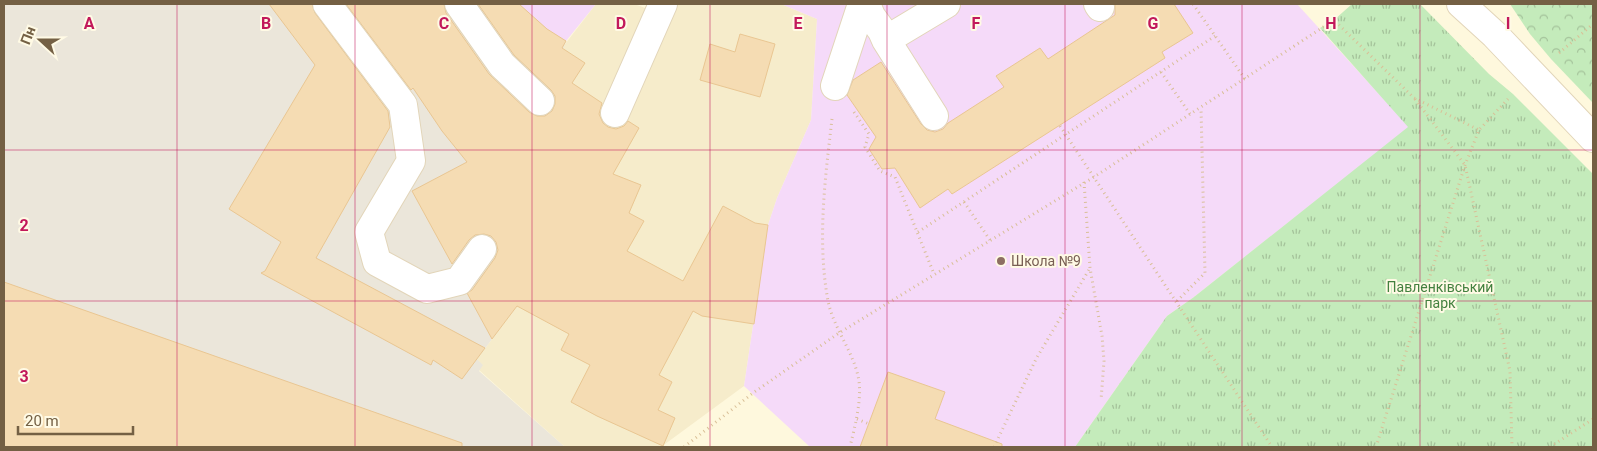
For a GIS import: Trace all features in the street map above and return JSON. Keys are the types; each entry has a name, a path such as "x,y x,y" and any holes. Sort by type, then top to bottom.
{"street":[{"path":"327,4 403,105 411,161 369,232 376,262 427,289 459,281 482,249"},
{"path":"459,4 502,65 540,101"},
{"path":"615,113 663,4"},
{"path":"836,86 862,4"},
{"path":"866,4 871,16 934,116"},
{"path":"886,40 946,4"},
{"path":"1461,4 1495,35 1593,138"},
{"path":"1479,4 1495,35"}],"path":[{"path":"1193,4 1245,79"},
{"path":"684,447 753,393 839,333 1094,177 1334,20 1414,98 1465,165 1510,371 1512,447"},
{"path":"918,232 1215,36"},
{"path":"1161,72 1190,114"},
{"path":"836,86 869,134 865,148 880,171 895,177 934,274"},
{"path":"836,86 823,203 823,266 828,303 839,333 858,373 857,419 850,447"},
{"path":"1376,447 1465,165 1479,130 1414,98"},
{"path":"1177,301 1205,273 1201,107"},
{"path":"1060,126 1272,447"},
{"path":"1084,182 1090,268 1102,336 1101,400"},
{"path":"964,202 990,240"},
{"path":"994,447 1036,360 1090,268"},
{"path":"857,419 869,424"},
{"path":"1550,447 1593,419"}],"shaded area":[{"path":"4,4 519,4 547,29 566,41 563,49 572,83 602,103 521,301 477,359 483,365 479,371 565,447 4,447"},
{"path":"519,4 596,4 566,41 547,29"},
{"path":"596,4 634,4 668,16 672,4 781,4 817,19 811,120 777,198 768,225 744,386 661,447 565,447 479,370 477,359 521,301 601,103 572,83 562,48"},
{"name":"Школа №9","path":"781,4 1297,4 1409,127 1194,297 1167,316 1075,447 810,447 744,386 768,225 777,198 811,120 817,19"}],"green space":[{"name":"Павленківський парк","path":"1352,4 1420,4 1489,74 1513,94 1593,174 1593,447 1075,447 1167,316 1194,297 1408,127 1320,28 1334,20"},
{"path":"1510,4 1593,4 1593,103 1530,34"}],"building":[{"path":"269,4 312,4 315,13 388,111 390,127 316,258 485,348 462,379 433,360 431,365 261,273 265,271 281,242 229,209 315,65"},
{"path":"346,4 444,4 446,13 489,74 529,112 537,116 545,116 552,111 555,104 555,96 514,55 478,4 519,4 547,29 566,41 562,48 585,63 572,83 602,103 599,114 603,123 608,127 616,129 624,126 628,121 639,128 613,174 641,185 629,213 644,221 627,251 683,281 723,206 755,223 768,225 754,324 702,316 693,311 659,375 672,382 658,410 675,418 663,446 571,402 590,365 561,350 569,334 517,306 492,339 467,293 472,290 495,258 498,250 496,242 491,236 484,234 475,235 469,240 452,264 412,191 467,162 442,131 413,88 411,90"},
{"path":"1115,4 1174,4 1193,33 1162,52 1165,58 952,194 948,189 920,208 895,168 882,169 869,149 876,137 847,95 853,80 881,62 921,124 927,130 935,132 943,129 948,123 1004,87 996,76 1040,48 1048,59 1115,15"},
{"path":"740,34 775,44 760,97 700,80 710,44 735,52"},
{"path":"4,282 462,443 462,447 4,447"},
{"path":"888,372 945,392 935,419 1002,444 1002,447 860,447"}],"place":[{"name":"Школа №9","path":"1001,261"}]}
